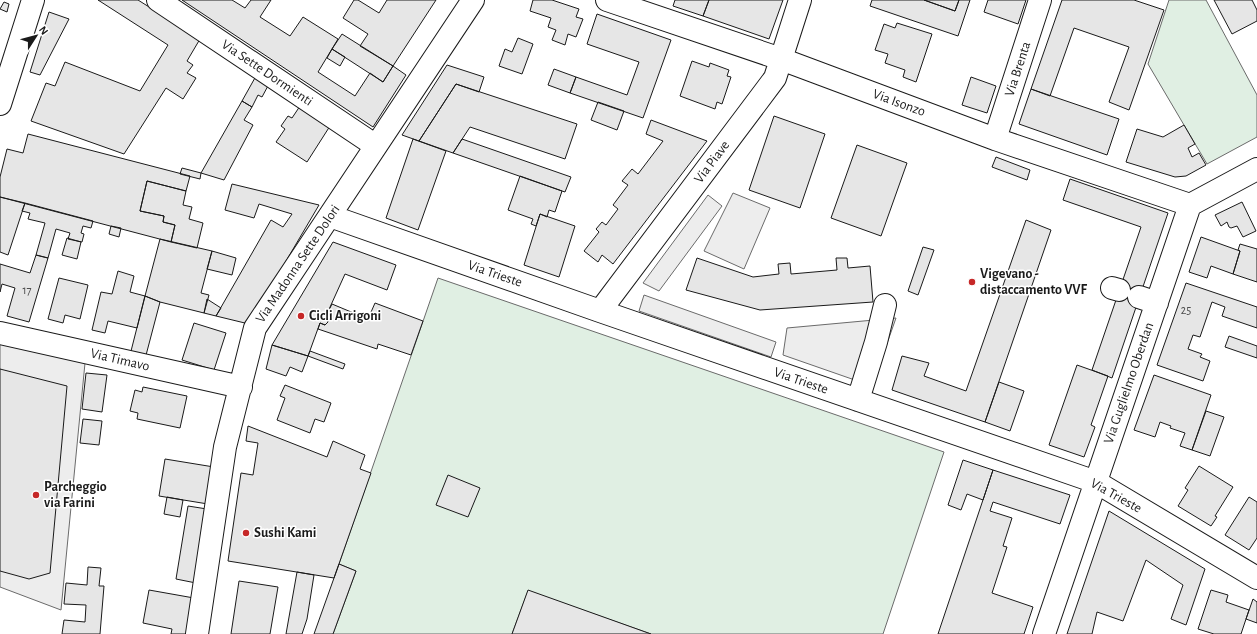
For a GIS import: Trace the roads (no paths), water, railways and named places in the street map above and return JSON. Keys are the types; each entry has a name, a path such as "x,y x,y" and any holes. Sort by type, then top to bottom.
{"street":[{"path":"0,104 32,0"},
{"name":"Via Sette Dormienti","path":"158,0 376,146"},
{"name":"Via Madonna Sette Dolori","path":"197,634 225,447 255,328 473,0"},
{"name":"Via Isonzo","path":"607,0 781,59 995,139 1190,205"},
{"name":"Via Piave","path":"600,311 775,78 800,0"},
{"name":"Via Brenta","path":"995,139 1040,0"},
{"path":"1190,205 1257,168"},
{"name":"Via Guglielmo Oberdan","path":"1044,634 1096,482 1148,300 1190,205"},
{"name":"Via Trieste","path":"330,216 1096,482 1257,578"},
{"path":"858,400 876,342 885,305"},
{"name":"Via Timavo","path":"0,333 241,387"}],"place":[{"name":"Vigevano - distaccamento VVF","path":"972,282"},
{"name":"Cicli Arrigoni","path":"301,316"},
{"name":"Parcheggio via Farini","path":"36,495"},
{"name":"Sushi Kami","path":"246,533"}]}
